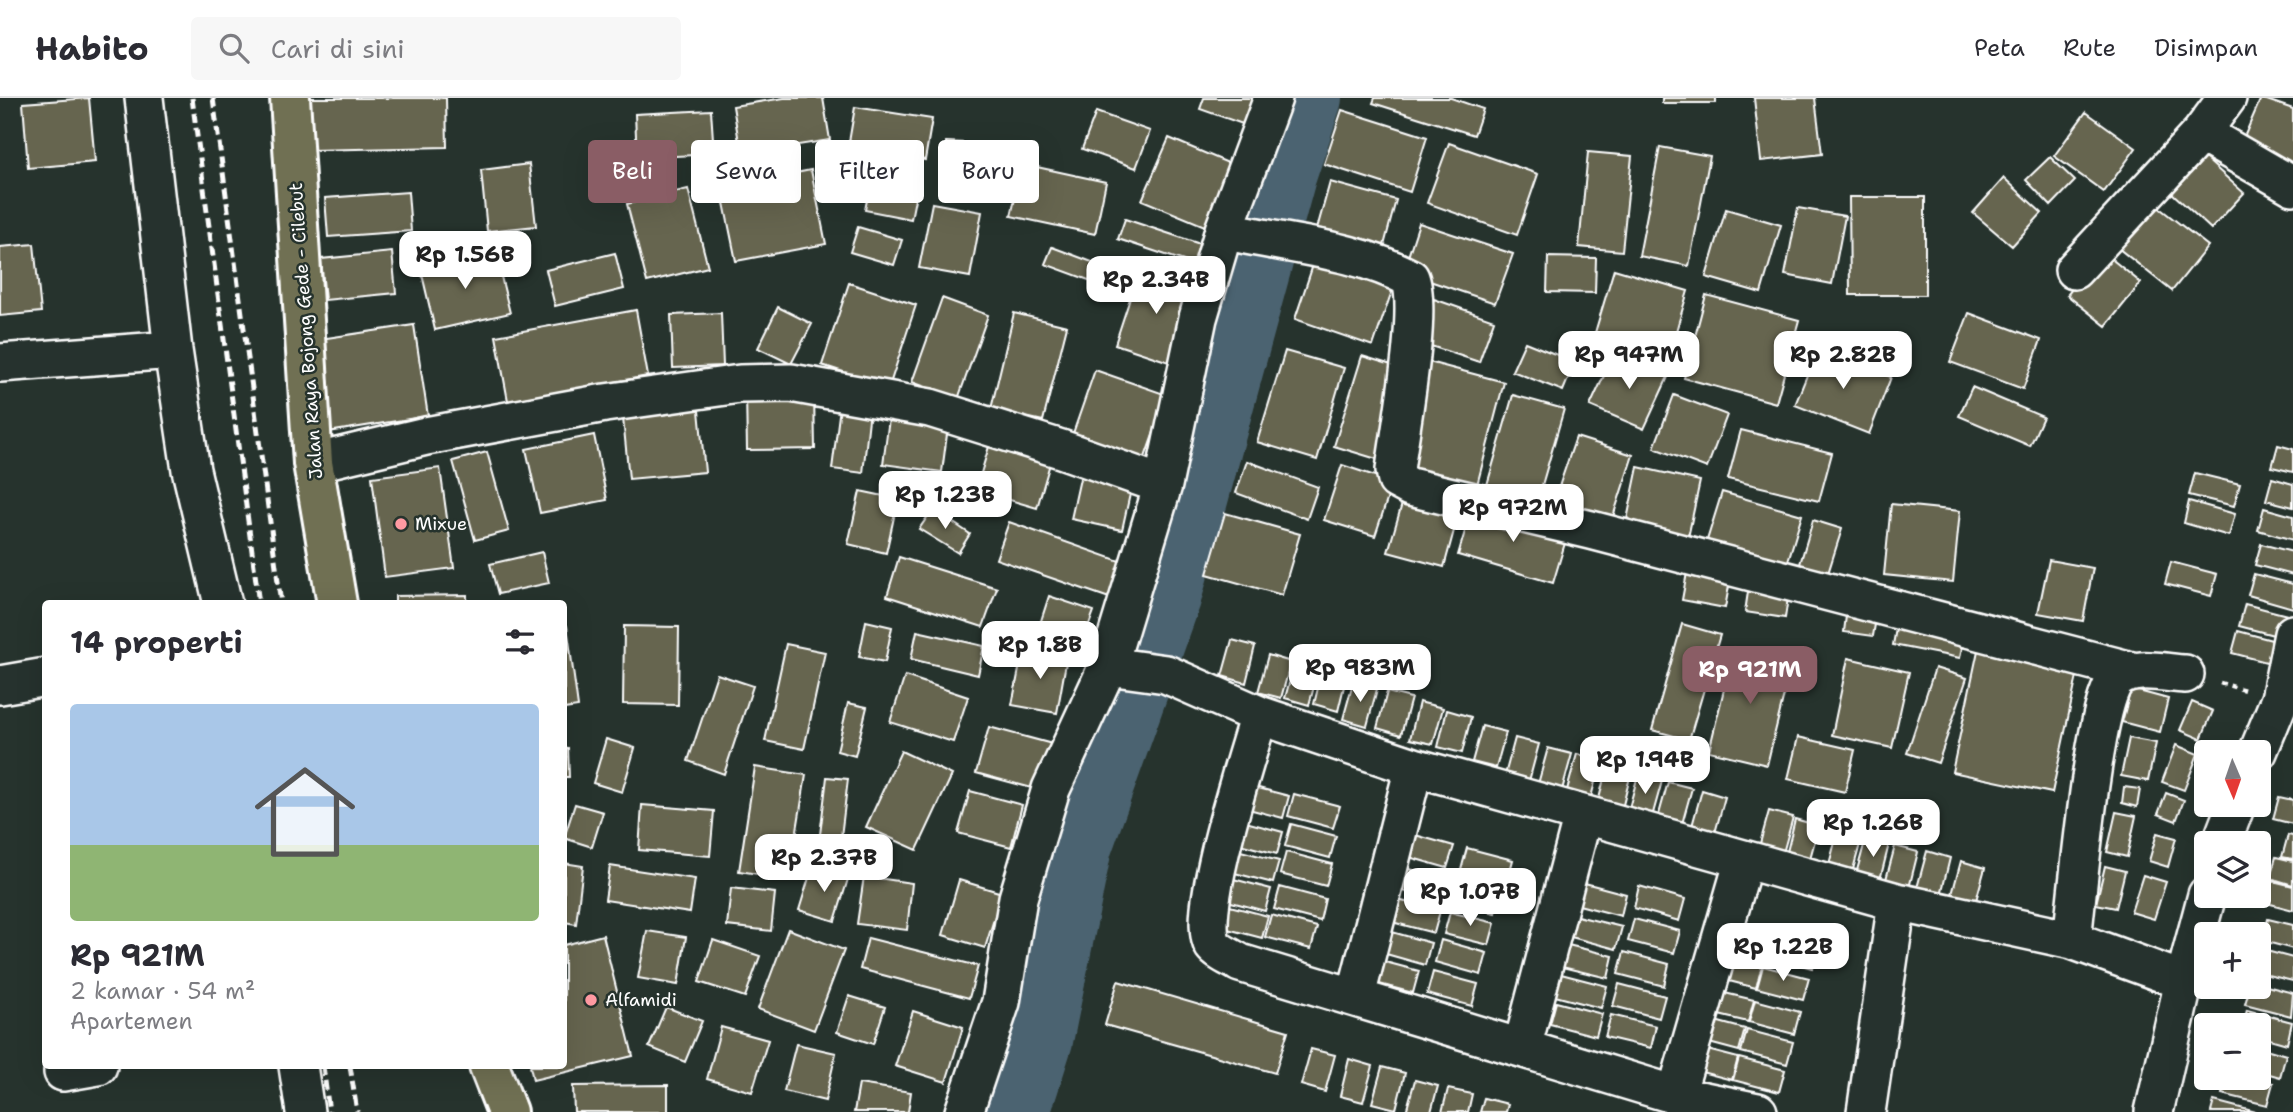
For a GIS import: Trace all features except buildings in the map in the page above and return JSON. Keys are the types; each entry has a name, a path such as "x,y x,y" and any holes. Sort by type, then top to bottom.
{"main road":[{"name":"Jalan Raya Bojong Gede - Cilebut","path":"290,98 313,463 336,600"},
{"path":"490,1069 507,1112"}],"street":[{"path":"144,98 173,350 191,470 222,600"},
{"path":"964,1112 1001,1003 1018,898 1051,789 1115,666 1163,485 1198,318 1237,233 1273,98"},
{"path":"2074,270 2201,133 2227,98"},
{"path":"2201,133 2293,186"},
{"path":"1237,233 1290,241 1394,269 1410,278 1414,287 1408,372 1395,470 1398,480 1410,487 1580,527 2132,671 2185,674"},
{"path":"0,363 173,350"},
{"path":"313,463 426,436 605,403 727,386 791,383 930,408 1061,449 1163,485"},
{"path":"2265,740 2286,701 2293,634"},
{"path":"1115,666 1166,674 1259,715 1413,767 1898,902 2072,940 2184,981"},
{"path":"2072,940 2099,730 2108,691 2117,679 2132,671"},
{"path":"0,685 42,678"},
{"path":"1259,715 1225,834 1209,914 1209,932 1214,946 1240,963 1676,1095 1758,1112"},
{"path":"1356,996 1413,767"},
{"path":"1521,1048 1583,815"},
{"path":"1676,1095 1744,860"},
{"path":"1866,1112 1898,902"},
{"path":"2154,1112 2204,908"},
{"path":"298,1069 305,1112"}],"path":[{"path":"2185,674 2286,701"}],"waterway":[{"path":"1017,1112 1040,1040 1079,847 1168,598 1283,176 1309,98"}],"railway":[{"path":"192,98 258,600"},
{"path":"213,98 280,600"},
{"path":"323,1069 329,1112"},
{"path":"350,1069 357,1112"}],"place":[{"name":"Mixue","path":"401,524"},
{"name":"Alfamidi","path":"591,1000"}]}
